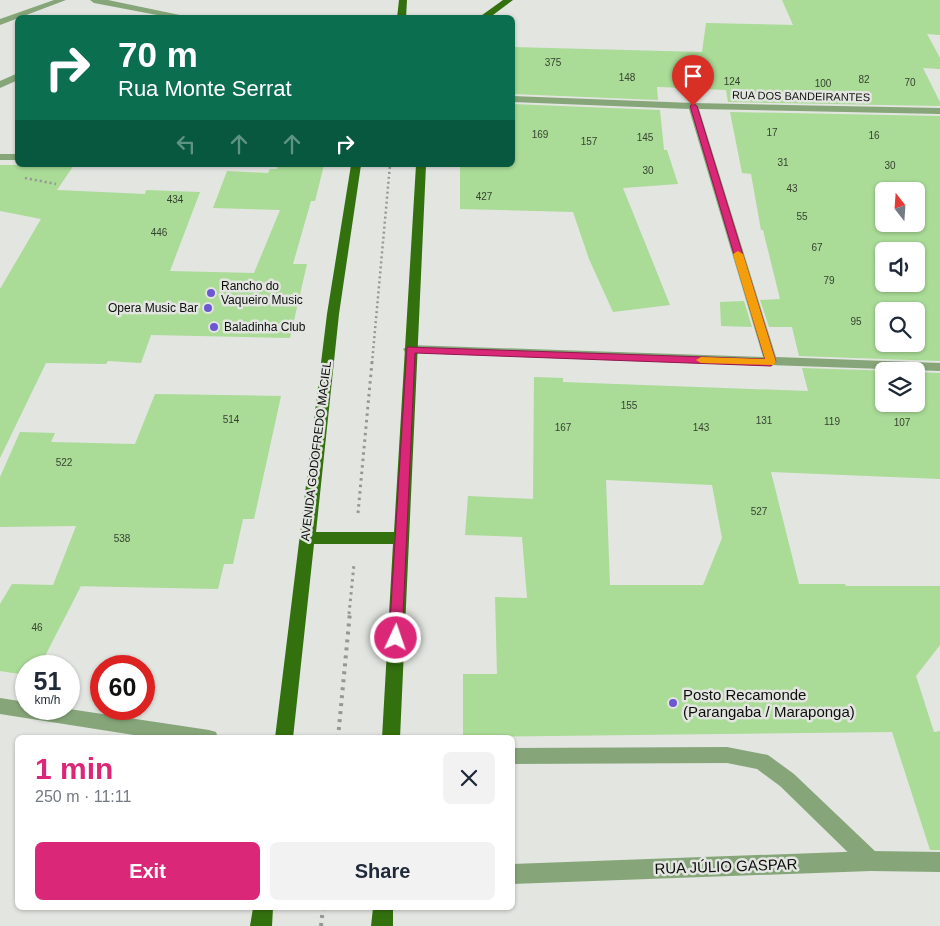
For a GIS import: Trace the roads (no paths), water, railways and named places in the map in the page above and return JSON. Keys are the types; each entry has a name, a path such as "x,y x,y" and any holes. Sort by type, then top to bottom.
{"main road":[{"path":"401,15 403,0"},
{"path":"486,15 509,0"},
{"name":"AVENIDA GODOFREDO MACIEL","path":"284,735 333,314 356,167"},
{"path":"391,735 420,167"},
{"path":"306,538 400,538"},
{"path":"261,926 263,910"},
{"path":"382,926 383,910"}],"street":[{"path":"26,15 62,0"},
{"path":"94,0 174,15"},
{"path":"0,22 14,20"},
{"path":"0,85 15,78"},
{"name":"RUA DOS BANDEIRANTES","path":"515,99 693,106 936,111"},
{"path":"693,106 771,362"},
{"path":"936,111 940,124"},
{"path":"0,157 15,157"},
{"path":"410,350 940,367"},
{"path":"0,706 189,735"},
{"path":"515,756 727,754 761,761 787,780 871,861"},
{"name":"RUA JÚLIO GASPAR","path":"515,874 871,861 940,862"}],"place":[{"name":"Rancho do Vaqueiro Music","path":"211,293"},
{"name":"Opera Music Bar","path":"208,308"},
{"name":"Baladinha Club","path":"214,327"},
{"name":"Posto Recamonde (Parangaba / Maraponga)","path":"673,703"}]}
